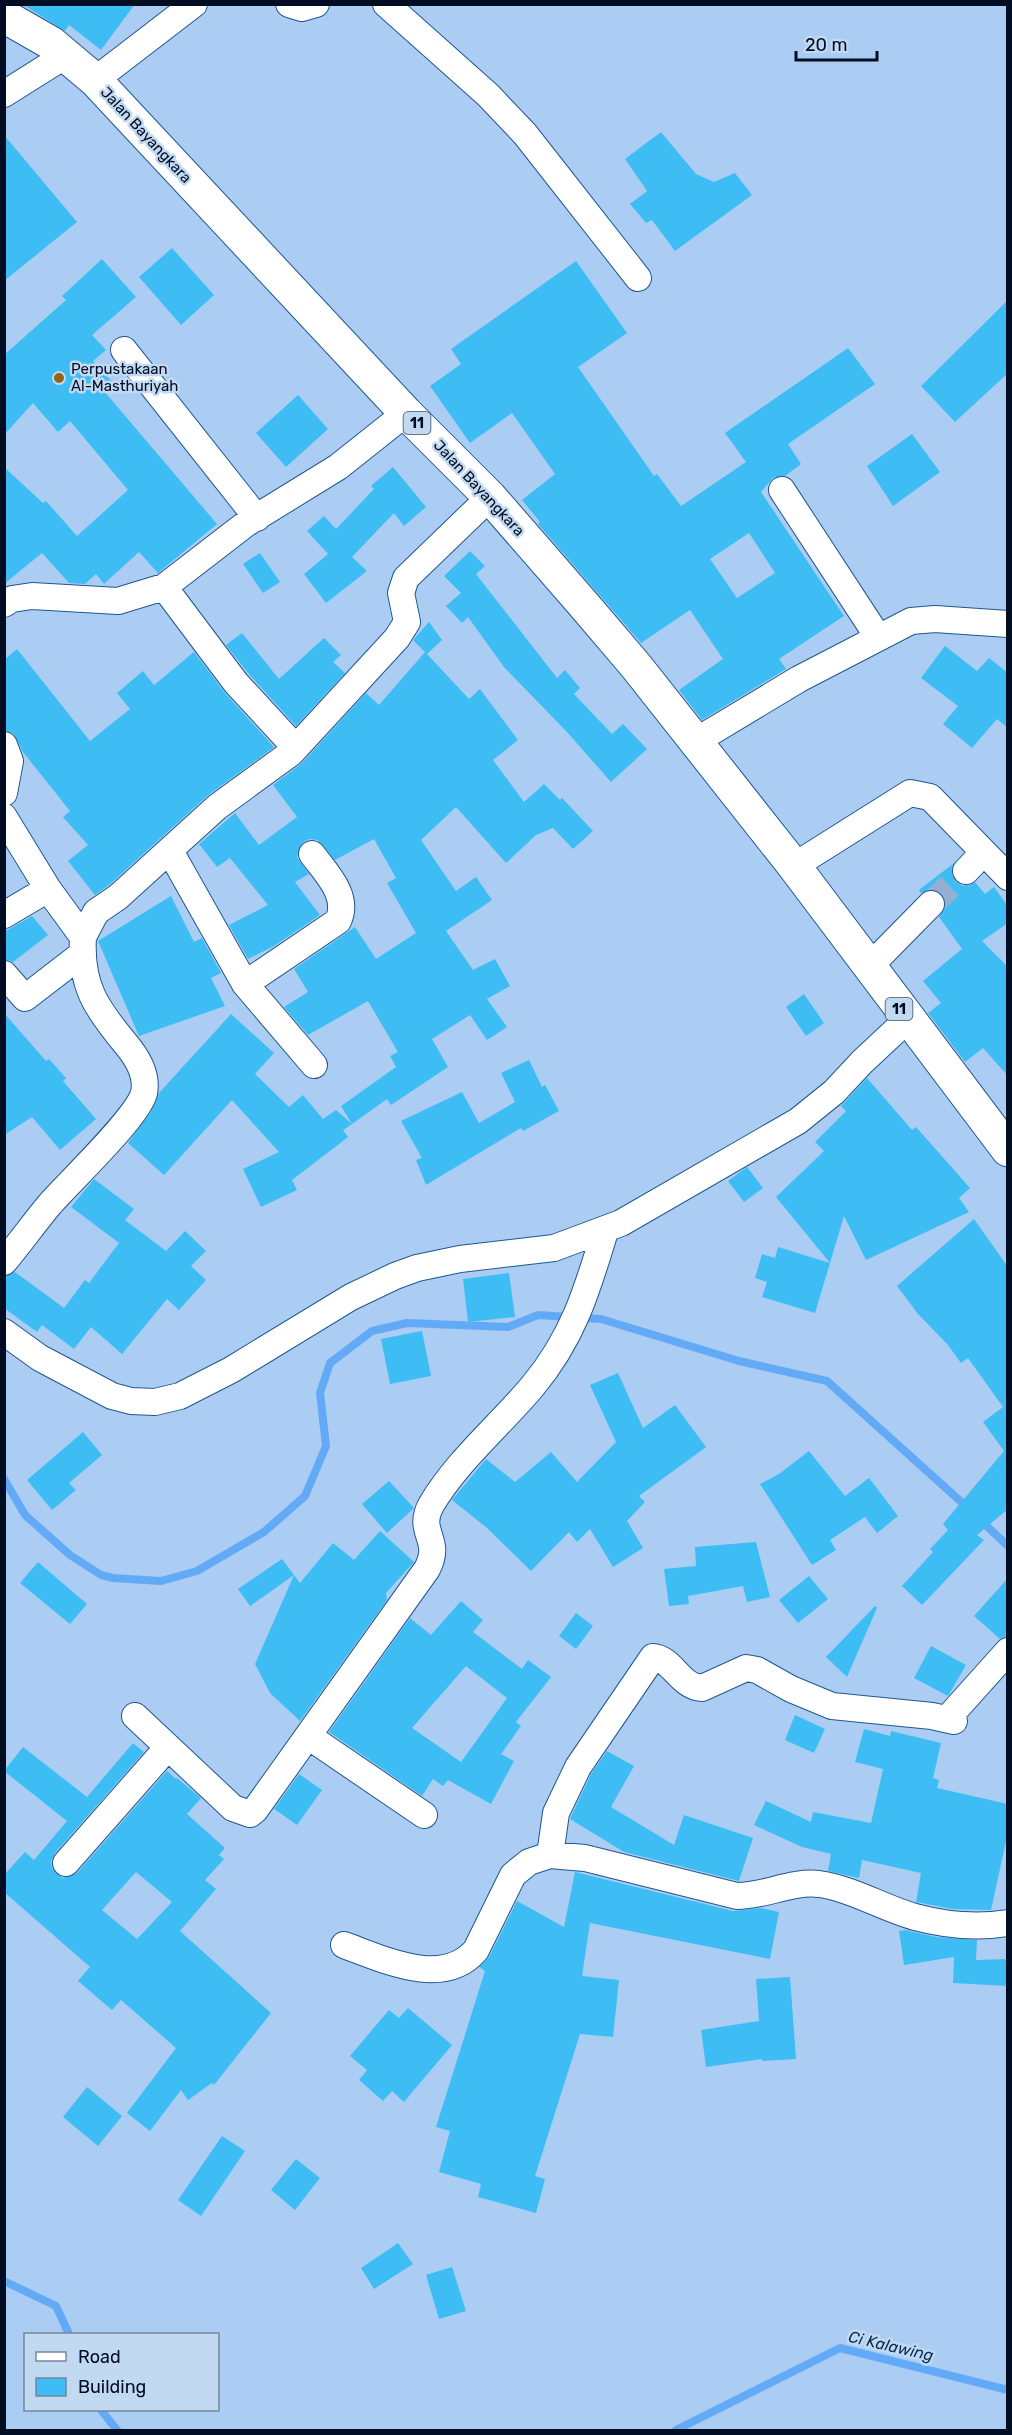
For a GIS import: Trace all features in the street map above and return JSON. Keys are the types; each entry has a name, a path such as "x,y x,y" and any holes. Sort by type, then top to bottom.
{"highway":[{"name":"Jalan Bayangkara","path":"4,16 33,31 95,80 406,413 490,497 636,666 794,866"},
{"name":"11","path":"794,866 868,968 1008,1150"}],"street":[{"path":"95,80 194,4"},
{"path":"289,4 302,8 316,4"},
{"path":"386,4 488,95 525,134 638,278"},
{"path":"4,94 66,56"},
{"path":"124,350 257,518"},
{"path":"4,604 12,599 32,596 118,601 164,587 257,518 338,467 406,413"},
{"path":"782,490 878,637"},
{"path":"4,975 25,998 83,946 96,912 118,897 217,807 277,765 397,638 406,622 400,593 406,578 490,497"},
{"path":"164,587 236,684 295,747"},
{"path":"696,741 799,680 911,621 1008,624"},
{"path":"4,745 10,761 6,780"},
{"path":"794,866 910,793 930,798 974,862 1008,877"},
{"path":"4,817 83,946 88,988 97,1009 138,1061 143,1072 144,1093 131,1115 49,1205 4,1262"},
{"path":"170,851 245,984 314,1065"},
{"path":"245,984 338,921 342,913 341,898 312,854"},
{"path":"4,915 48,890"},
{"path":"868,968 931,904"},
{"path":"4,1332 40,1358 83,1383 112,1396 131,1401 155,1402 180,1396 231,1370 341,1303 395,1276 417,1268 460,1259 554,1248 605,1231 798,1121 834,1092 908,1019"},
{"path":"135,1716 233,1808 250,1814 427,1569 434,1550 426,1529 426,1515 440,1492 532,1386 570,1333 582,1308 605,1231"},
{"path":"550,1855 556,1813 578,1767 653,1657 663,1661 687,1684 695,1687 702,1688 746,1668 832,1706 950,1720 1008,1651"},
{"path":"308,1736 424,1815"},
{"path":"66,1863 168,1747"},
{"path":"344,1945 386,1960 431,1970 458,1965 476,1950 513,1875 529,1862 550,1855 585,1858 737,1896 761,1895 799,1885 818,1884 844,1890 915,1917 968,1925 1008,1923"}],"building":[{"path":"22,4 135,4 101,50 69,25 65,31"},
{"path":"661,132 696,174 714,182 735,173 752,195 675,251 652,220 646,223 630,204 647,191 625,159"},
{"path":"4,135 77,222 4,281"},
{"path":"172,248 214,295 181,325 139,277"},
{"path":"102,259 136,297 92,335 106,350 93,361 113,383 104,391 217,524 158,573 139,552 104,584 96,574 85,584 69,583 42,553 4,584 4,467 43,503 46,501 77,536 128,490 70,421 58,432 33,403 4,435 4,355 66,300 62,296"},
{"path":"576,261 627,333 578,367 654,476 657,474 681,506 746,462 725,433 848,348 875,384 788,444 801,464 785,476 773,478 761,492 844,616 779,659 786,669 702,720 679,690 723,659 690,610 641,643 538,524 540,522 522,500 555,474 512,413 470,443 430,386 461,364 451,349","holes":["749,533 775,573 737,598 710,559"]},
{"path":"1008,300 1008,373 955,422 921,386"},
{"path":"298,395 328,429 286,467 256,433"},
{"path":"912,434 940,472 893,506 867,466"},
{"path":"393,467 426,507 404,526 394,513 352,557 367,571 326,603 304,574 328,554 307,531 324,516 336,529 374,489 371,486"},
{"path":"470,551 485,566 476,574 557,678 565,670 580,688 574,694 612,734 623,724 647,749 611,782 567,732 504,667 468,617 462,623 446,606 461,593 444,576"},
{"path":"260,553 280,582 263,593 243,564"},
{"path":"429,622 442,640 427,654 469,699 480,689 518,740 493,760 524,802 544,784 560,800 562,798 593,831 573,849 553,828 536,835 506,863 456,807 421,840 456,891 476,877 492,900 446,931 473,970 495,959 510,986 487,999 507,1027 487,1040 470,1015 432,1039 448,1067 391,1105 387,1099 352,1124 341,1106 396,1067 390,1056 398,1052 368,1001 308,1035 284,1007 308,992 294,969 355,927 376,959 416,933 387,883 396,878 374,839 335,860 318,840 309,839 302,843 297,857 309,874 295,882 320,915 274,946 248,959 229,925 268,905 230,858 217,867 199,844 235,813 259,845 297,817 273,785 302,763 366,693 379,705 425,652 413,640"},
{"path":"242,633 279,679 324,638 341,655 333,662 345,673 296,726 226,645"},
{"path":"945,646 977,671 989,658 1008,673 1008,728 997,719 972,748 943,724 958,706 921,678"},
{"path":"17,649 90,741 130,709 117,693 143,671 154,685 194,652 225,693 274,747 207,796 95,895 68,861 88,845 63,817 70,811 23,752 14,734 4,730 4,660"},
{"path":"954,863 952,875 956,882 963,886 975,882 985,894 994,887 1008,906 1008,923 982,941 1008,967 1008,1076 983,1048 965,1062 928,1013 941,1003 923,981 962,949 939,917 946,907 942,894 934,889 921,893 919,890"},
{"path":"171,896 194,942 202,938 221,973 211,978 225,1006 139,1036 98,941"},
{"path":"32,916 48,935 13,962 4,959 4,932"},
{"path":"804,994 824,1023 806,1036 786,1007"},
{"path":"4,1013 46,1061 49,1059 66,1078 63,1081 96,1119 60,1150 32,1117 4,1135"},
{"path":"231,1014 274,1053 255,1074 289,1107 303,1095 323,1119 336,1110 352,1124 343,1130 348,1137 292,1180 297,1190 261,1207 243,1169 279,1152 232,1100 164,1175 128,1143 151,1112 159,1093"},
{"path":"529,1060 542,1087 545,1085 559,1111 523,1131 521,1128 426,1185 416,1160 422,1158 401,1121 462,1092 479,1123 515,1102 501,1073"},
{"path":"867,1078 912,1130 916,1127 970,1188 959,1198 969,1212 866,1260 844,1216 830,1263 776,1197 824,1151 815,1142 846,1111 841,1106"},
{"path":"747,1167 763,1188 744,1202 728,1181"},
{"path":"94,1179 134,1209 125,1220 166,1251 185,1231 206,1251 191,1266 206,1280 179,1310 167,1299 122,1354 91,1327 74,1349 42,1325 37,1332 4,1308 4,1277 15,1272 64,1308 85,1280 89,1283 119,1243 71,1207"},
{"path":"974,1219 1008,1267 1008,1509 977,1535 984,1540 922,1605 902,1586 933,1552 930,1549 948,1530 943,1524 1004,1451 983,1422 1003,1407 968,1358 961,1363 897,1286"},
{"path":"778,1247 830,1263 815,1313 762,1297 767,1282 755,1278 762,1254 775,1258"},
{"path":"509,1273 515,1317 468,1322 463,1279"},
{"path":"422,1331 431,1376 390,1384 381,1339"},
{"path":"618,1373 643,1428 675,1405 706,1447 639,1496 645,1502 627,1521 643,1548 613,1567 590,1529 577,1542 569,1532 531,1571 487,1528 452,1500 486,1459 515,1482 551,1452 577,1482 616,1442 590,1385"},
{"path":"83,1432 102,1455 69,1483 76,1490 52,1510 27,1480"},
{"path":"809,1451 845,1496 869,1478 898,1516 877,1533 865,1517 830,1540 836,1550 812,1565 760,1484 779,1474"},
{"path":"389,1481 414,1508 387,1533 362,1504"},
{"path":"380,1531 414,1562 386,1593 387,1600 300,1721 270,1693 255,1664 294,1575 300,1583 333,1543 354,1560"},
{"path":"756,1542 770,1597 747,1602 743,1586 688,1596 689,1604 669,1606 664,1569 696,1566 695,1547"},
{"path":"282,1559 294,1575 250,1606 238,1589"},
{"path":"38,1562 87,1604 70,1624 20,1583"},
{"path":"809,1576 828,1599 798,1623 779,1600"},
{"path":"1008,1578 1008,1636 1000,1639 974,1616"},
{"path":"461,1601 483,1620 473,1632 522,1669 528,1660 551,1677 516,1722 521,1726 501,1754 514,1761 491,1804 448,1780 443,1786 433,1779 422,1796 329,1732 410,1618 431,1635","holes":["466,1666 507,1698 461,1762 412,1728"]},
{"path":"875,1606 877,1608 847,1677 826,1657"},
{"path":"576,1613 593,1626 576,1649 559,1636"},
{"path":"931,1646 966,1665 948,1696 914,1678"},
{"path":"795,1715 825,1729 814,1753 785,1740"},
{"path":"864,1729 890,1736 891,1731 941,1743 933,1778 939,1780 937,1788 1008,1804 1008,1832 991,1910 952,1909 916,1902 921,1873 862,1860 859,1878 828,1871 831,1854 802,1847 754,1825 766,1801 811,1822 813,1812 871,1823 883,1769 855,1762"},
{"path":"133,1743 144,1752 55,1853 51,1861 52,1868 63,1878 77,1873 167,1771 201,1798 187,1814 225,1848 219,1855 224,1859 205,1880 216,1889 180,1931 271,2013 214,2085 212,2083 188,2100 181,2090 150,2131 127,2113 176,2048 121,2000 112,2010 78,1981 90,1967 4,1892 4,1875 25,1852 34,1860 67,1821 4,1771 23,1747 87,1797","holes":["136,1872 172,1902 137,1939 102,1910"]},
{"path":"607,1751 634,1766 611,1807 674,1845 684,1815 753,1838 739,1881 624,1852 570,1819 591,1774"},
{"path":"299,1774 322,1790 297,1825 274,1809"},
{"path":"575,1872 733,1911 761,1908 779,1912 770,1959 590,1923 582,1976 619,1980 613,2037 580,2034 535,2176 545,2179 536,2213 478,2197 481,2184 439,2172 450,2131 436,2127 485,1971 479,1967 489,1957 517,1901 564,1927"},
{"path":"905,1930 936,1937 977,1940 976,1960 1008,1959 1008,1986 953,1983 954,1957 904,1965 899,1931"},
{"path":"790,1977 796,2059 762,2061 762,2059 706,2067 701,2030 759,2021 756,1979"},
{"path":"408,2008 452,2045 404,2102 392,2091 383,2101 359,2080 367,2070 350,2056 389,2010 399,2018"},
{"path":"87,2087 122,2116 98,2146 63,2117"},
{"path":"222,2136 245,2151 201,2216 178,2200"},
{"path":"296,2159 320,2178 295,2210 271,2190"},
{"path":"398,2243 413,2264 374,2289 361,2268"},
{"path":"452,2267 466,2311 439,2319 426,2275"}],"waterway":[{"path":"4,1479 25,1515 70,1555 101,1575 161,1581 197,1571 264,1532 305,1496 326,1446 320,1393 330,1363 372,1331 407,1323 508,1327 538,1315 601,1319 739,1361 827,1381 968,1508"},
{"path":"979,1519 1008,1546"},
{"name":"Ci Kalawing","path":"4,2281 56,2306 69,2333"},
{"name":"Ci Kalawing","path":"676,2430 840,2348 1008,2390"},
{"name":"Ci Kalawing","path":"102,2411 117,2430"}],"tunnel":[{"path":"931,904 966,871"}],"place":[{"name":"Perpustakaan Al-Masthuriyah","path":"59,378"}]}
